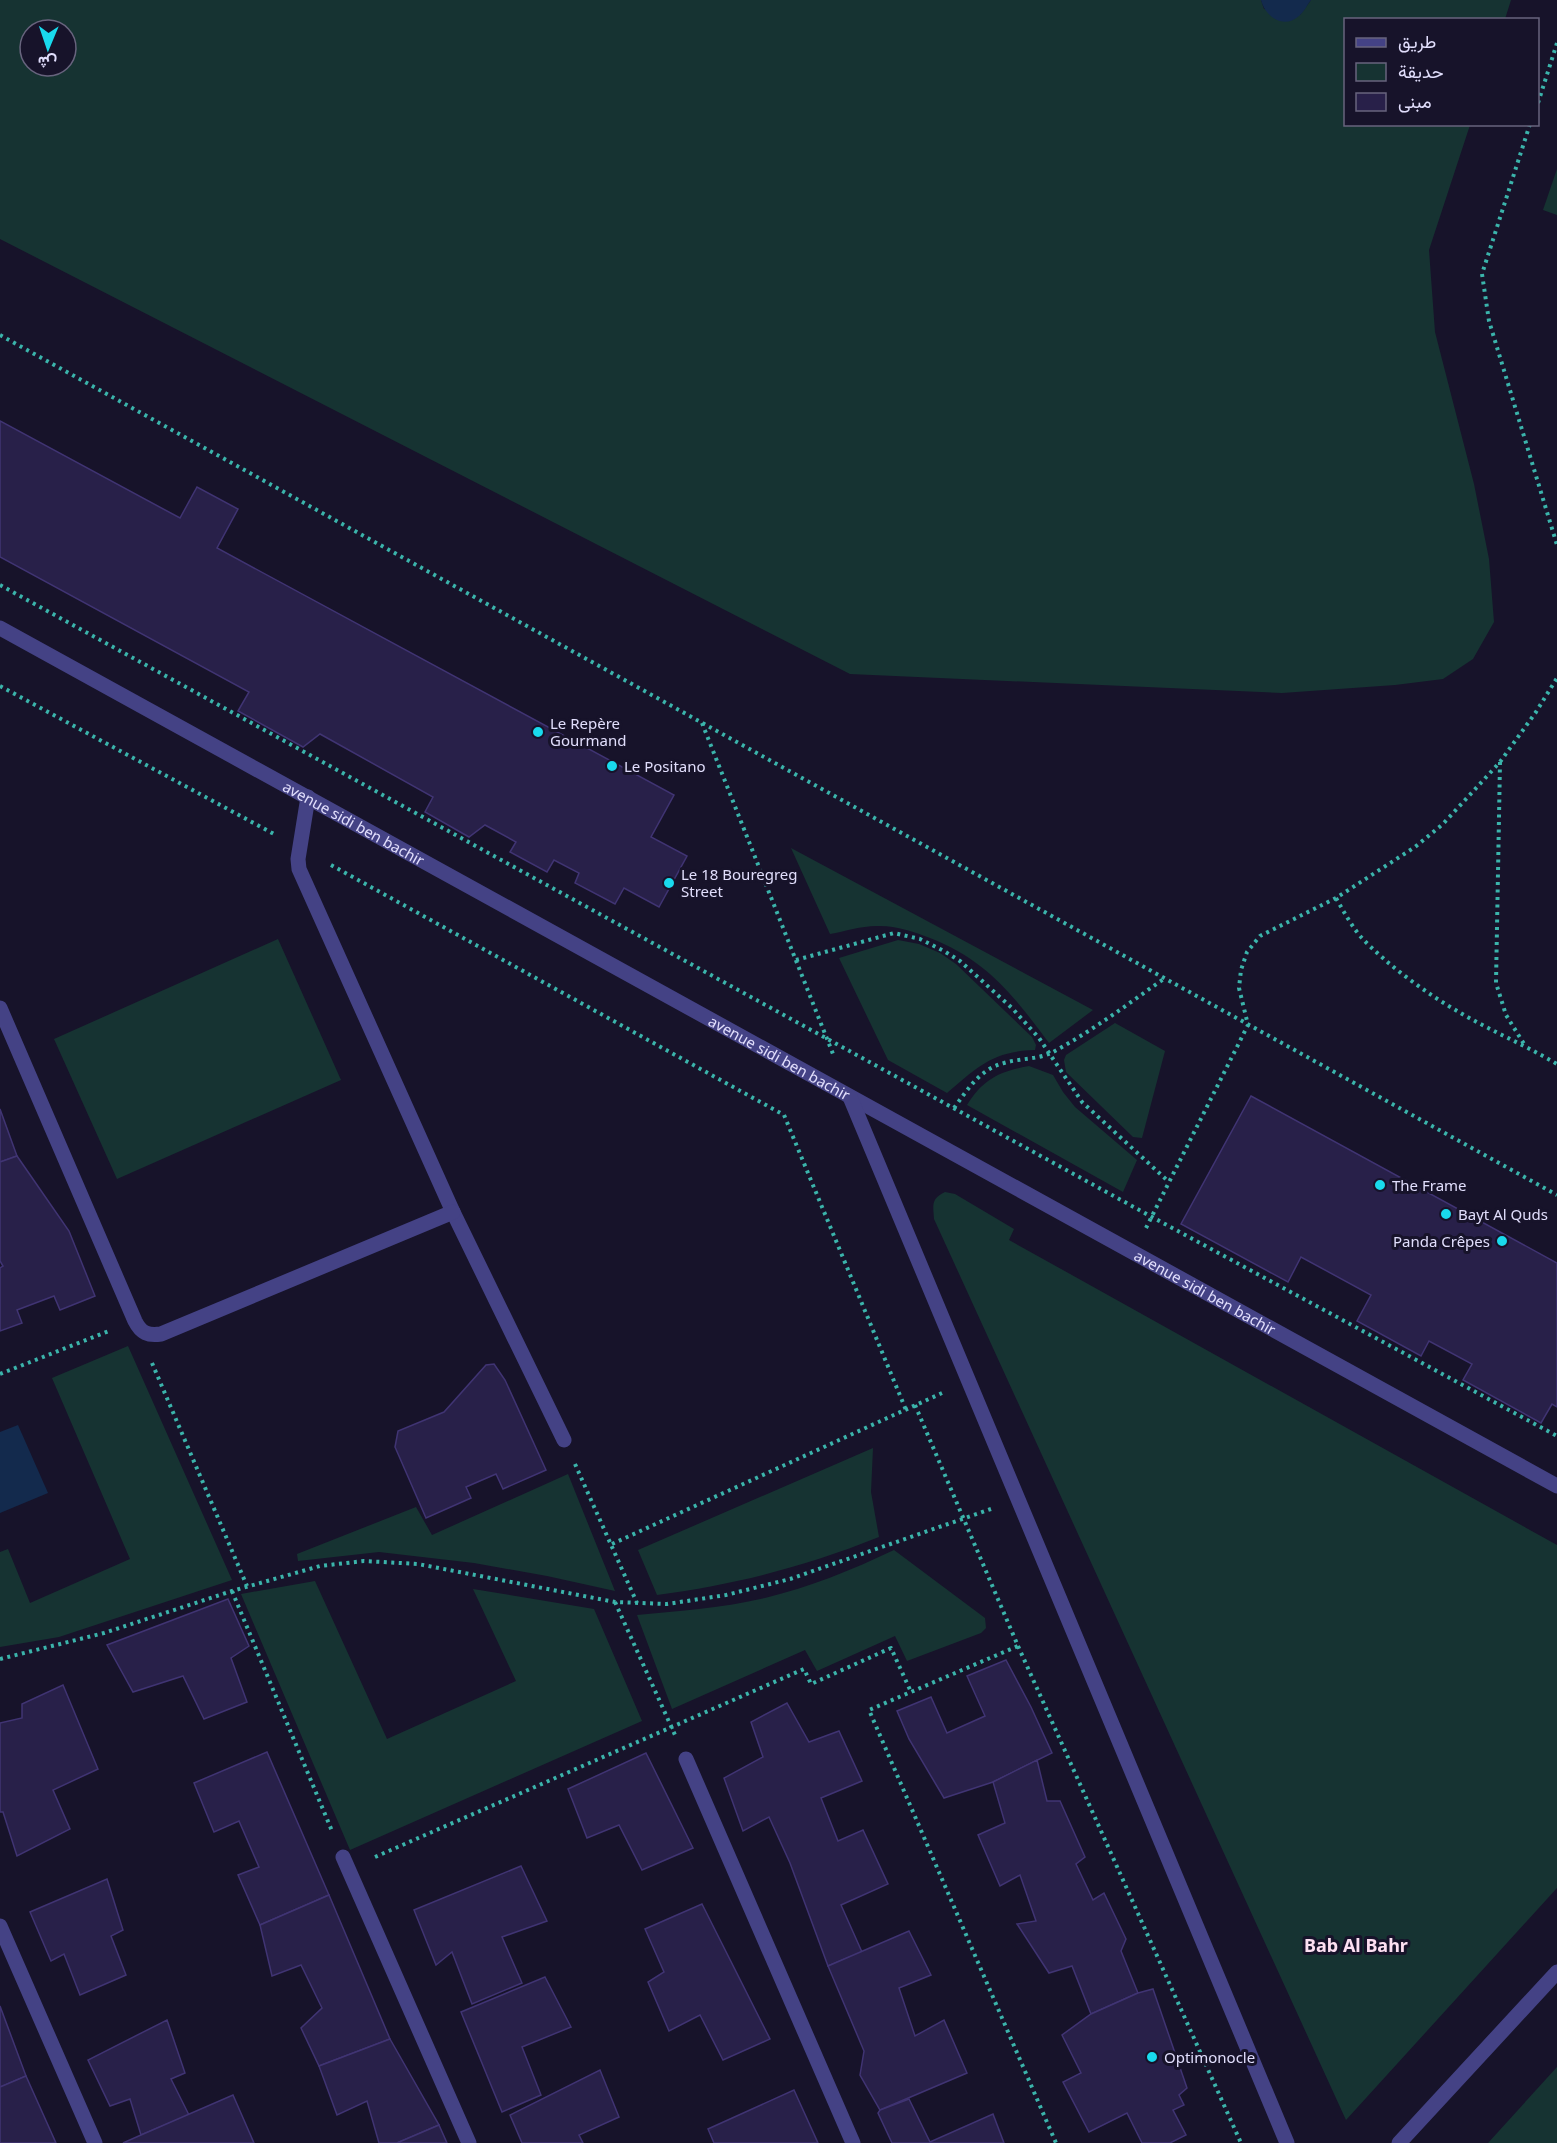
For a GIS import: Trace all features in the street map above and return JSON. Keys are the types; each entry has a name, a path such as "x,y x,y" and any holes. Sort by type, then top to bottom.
{"street":[{"name":"avenue sidi ben bachir","path":"0,628 1557,1486"},
{"path":"308,797 299,869 453,1212 564,1440"},
{"path":"0,1008 140,1327 152,1335 161,1334 453,1212"},
{"path":"850,1097 1287,2143"},
{"path":"686,1759 853,2143"},
{"path":"345,1863 469,2143"},
{"path":"0,1926 95,2143"},
{"path":"1399,2143 1557,1972"}],"path":[{"path":"1539,100 1557,43"},
{"path":"1529,126 1482,274 1489,321 1557,544"},
{"path":"0,335 1557,1195"},
{"path":"0,585 1152,1217 1557,1436"},
{"path":"1134,1253 1248,1025 1239,988 1241,970 1247,951 1260,936 1336,898 1422,841 1443,824 1500,762 1557,678"},
{"path":"0,686 300,848 784,1115 906,1410"},
{"path":"701,723 850,1097"},
{"path":"1500,762 1496,983 1506,1015 1524,1044"},
{"path":"1336,898 1360,935 1376,951 1429,993 1470,1018 1524,1044 1557,1064"},
{"path":"796,960 894,933 920,939 960,961 994,990 1040,1038 1082,1102 1169,1182"},
{"path":"954,1108 977,1077 988,1069 1002,1063 1049,1054 1082,1035 1165,978"},
{"path":"0,1374 140,1327 151,1360 247,1586"},
{"path":"612,1544 968,1381"},
{"path":"915,1405 1018,1646 1241,2143"},
{"path":"564,1440 637,1603"},
{"path":"0,1659 9,1659 104,1633 247,1586 320,1566 364,1561 393,1562 472,1573 615,1602 679,1603 726,1595 790,1579 1017,1500"},
{"path":"232,1591 345,1863 804,1669 811,1684 891,1648 911,1692"},
{"path":"615,1602 686,1759"},
{"path":"1018,1646 869,1710 1056,2143"}],"green space":[{"path":"0,0 1261,0 1264,9 1300,15 1311,0 1511,0 1505,18 1344,18 1344,126 1470,126 1429,250 1435,332 1474,484 1489,559 1494,622 1473,659 1443,679 1395,685 1282,693 850,674 0,239"},
{"path":"1557,169 1557,215 1543,210"},
{"path":"791,848 1093,1010 1049,1043 998,981 968,957 950,947 912,932 886,926 868,926 830,934"},
{"path":"278,939 341,1080 117,1179 54,1039"},
{"path":"898,940 919,944 940,953 956,964 1032,1037 1036,1045 1035,1050 1008,1053 986,1062 947,1093 888,1060 839,958"},
{"path":"1115,1023 1165,1051 1142,1138 1133,1137 1066,1072 1064,1060 1066,1055"},
{"path":"1029,1066 1053,1075 1075,1107 1137,1160 1123,1192 967,1105 979,1089 993,1078"},
{"path":"945,1192 955,1194 1014,1229 1009,1240 1557,1545 1557,1888 1346,2120 934,1219 934,1202"},
{"path":"128,1346 232,1580 59,1637 0,1647 0,1552 8,1549 30,1603 130,1559 52,1378"},
{"path":"873,1448 871,1492 879,1537 797,1566 715,1586 657,1595 638,1550"},
{"path":"568,1474 615,1591 474,1563 379,1552 298,1561 297,1554 416,1507 432,1535"},
{"path":"894,1550 985,1618 986,1628 981,1633 907,1661 895,1636 817,1671 805,1650 672,1709 637,1615 717,1607 765,1598 831,1577"},
{"path":"315,1581 387,1739 516,1681 473,1589 594,1609 642,1721 350,1850 241,1594"},
{"path":"1557,2067 1557,2143 1488,2143"}],"water":[{"path":"1261,0 1311,0 1299,16 1287,22 1271,16"},
{"path":"18,1425 48,1493 0,1513 0,1432"}],"building":[{"path":"0,421 180,518 197,487 238,509 217,548 674,795 651,837 687,856 659,907 624,888 615,904 575,883 579,873 554,860 547,872 510,852 516,842 485,825 469,837 425,812 433,797 320,734 303,747 238,711 249,692 0,557"},
{"path":"1251,1096 1557,1263 1557,1407 1552,1404 1541,1423 1463,1380 1472,1364 1429,1341 1421,1356 1357,1321 1371,1295 1301,1257 1288,1282 1181,1224"},
{"path":"0,1109 17,1156 0,1162"},
{"path":"17,1156 69,1231 95,1296 60,1310 54,1296 17,1310 22,1323 0,1331 0,1268 3,1266 0,1261 0,1162"},
{"path":"494,1364 505,1380 546,1470 503,1489 496,1474 466,1487 471,1498 426,1518 395,1447 398,1431 444,1412 486,1365"},
{"path":"228,1599 249,1646 231,1658 247,1702 204,1719 183,1676 133,1692 107,1645"},
{"path":"1006,1660 1052,1753 993,1782 944,1798 909,1739 897,1711 931,1697 947,1733 985,1716 967,1676"},
{"path":"63,1685 98,1769 53,1790 70,1829 17,1856 3,1812 0,1812 0,1723 22,1718 22,1704"},
{"path":"787,1703 809,1742 839,1731 862,1781 821,1798 838,1841 863,1830 888,1884 841,1905 862,1952 828,1966 790,1863 769,1817 743,1831 724,1778 763,1757 751,1722"},
{"path":"267,1752 329,1895 260,1925 238,1875 259,1867 239,1821 214,1832 194,1783"},
{"path":"646,1753 693,1848 642,1870 619,1825 587,1838 568,1789"},
{"path":"1037,1760 1047,1801 1060,1801 1085,1857 1076,1864 1093,1900 1104,1893 1126,1939 1121,1951 1138,1993 1091,2014 1072,1966 1049,1973 1017,1924 1036,1921 1020,1875 1000,1886 978,1835 1005,1823 993,1782"},
{"path":"521,1866 547,1921 502,1937 522,1983 472,2004 452,1952 436,1965 414,1910"},
{"path":"107,1879 123,1930 111,1936 126,1975 80,1995 64,1954 51,1961 30,1912"},
{"path":"329,1895 390,2039 319,2066 301,2028 322,2008 301,1965 272,1976 260,1925"},
{"path":"702,1904 770,2039 723,2060 700,2015 669,2031 648,1982 664,1972 645,1929"},
{"path":"909,1931 931,1975 899,1988 915,2036 944,2020 967,2073 880,2110 860,2075 864,2051 828,1966"},
{"path":"545,1977 571,2027 522,2047 541,2095 502,2112 461,2012"},
{"path":"1153,1989 1187,2088 1179,2095 1184,2105 1173,2110 1186,2135 1170,2143 1142,2143 1127,2113 1089,2132 1063,2082 1081,2073 1062,2035 1091,2014 1138,1993"},
{"path":"0,2006 26,2076 0,2087"},
{"path":"167,2020 185,2073 171,2079 189,2115 141,2135 130,2099 110,2106 88,2060"},
{"path":"390,2039 439,2125 397,2143 379,2143 367,2101 337,2115 319,2066"},
{"path":"600,2070 619,2117 579,2135 583,2143 522,2143 510,2115"},
{"path":"26,2076 56,2143 0,2143 0,2087"},
{"path":"794,2090 818,2143 714,2143 708,2129"},
{"path":"233,2095 254,2143 123,2143 141,2135"},
{"path":"909,2099 930,2142 993,2114 1004,2143 892,2143 878,2113 880,2110"},
{"path":"439,2125 447,2143 397,2143"}],"place":[{"name":"Le Repère Gourmand","path":"538,732"},
{"name":"Le Positano","path":"612,766"},
{"name":"Le 18 Bouregreg Street","path":"669,883"},
{"name":"The Frame","path":"1380,1185"},
{"name":"Bayt Al Quds","path":"1446,1214"},
{"name":"Panda Crêpes","path":"1502,1241"},
{"name":"Optimonocle","path":"1152,2057"}],"district":[{"name":"Bab Al Bahr","path":"1356,1945"}]}
